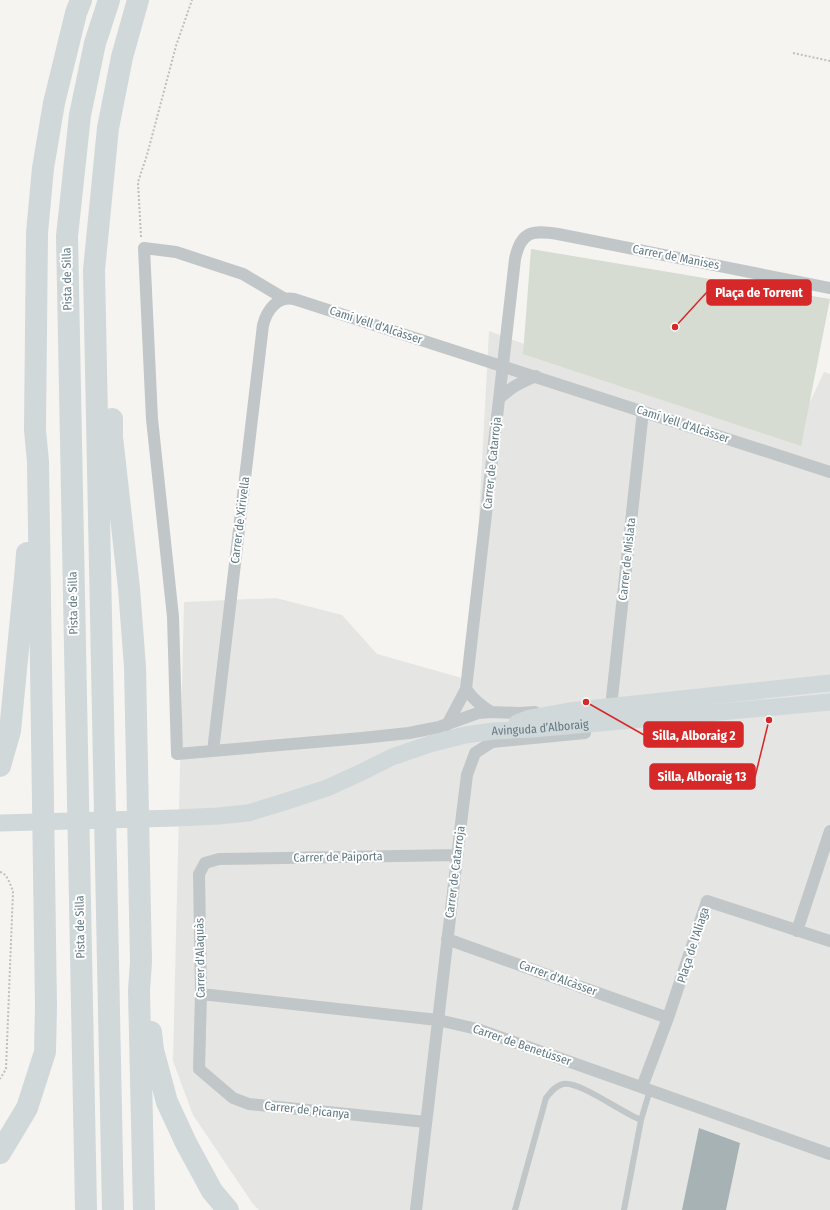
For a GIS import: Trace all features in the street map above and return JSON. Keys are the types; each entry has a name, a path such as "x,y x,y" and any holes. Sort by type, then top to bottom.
{"highway":[{"name":"Pista de Silla","path":"86,1210 67,236 80,115 95,43 109,0"},
{"path":"113,1210 95,278 97,236 108,128 122,57 138,0"},
{"path":"0,1153 27,1108 45,1052 46,1007 38,462 35,430 37,233 43,168 54,103 78,4"},
{"path":"97,236 107,267 112,437 129,588 135,667 141,962 139,990 144,1210"},
{"path":"0,766 10,731 26,568 30,461 35,430"},
{"path":"141,962 153,1050 167,1102 186,1143 212,1191 228,1210"}],"street":[{"name":"Carrer de Manises","path":"523,239 532,233 558,234 830,288"},
{"name":"Carrer de Catarroja","path":"447,724 466,689 515,259 519,245 523,239"},
{"path":"285,299 243,274 176,252 144,248 152,419 173,616 177,754 409,733 447,724 470,715 491,712 519,713 559,709 587,709"},
{"name":"Camí Vell d'Alcàsser","path":"285,299 294,298 830,472"},
{"name":"Carrer de Xirivella","path":"213,751 263,326 264,320 270,308 285,299"},
{"path":"499,399 510,388 536,376"},
{"name":"Carrer de Mislata","path":"611,707 643,411"},
{"name":"Avinguda d’Alboraig","path":"494,731 530,718 587,709 830,682"},
{"path":"466,689 473,698 491,712"},
{"name":"Avinguda d’Alboraig","path":"494,731 533,729 830,702"},
{"name":"Carrer de Catarroja","path":"416,1210 467,775 475,753 492,742 632,728 688,714"},
{"path":"3,823 177,818 248,813 327,788 392,756 465,735 494,731"},
{"path":"797,931 830,831"},
{"name":"Carrer de Paiporta","path":"219,858 457,855"},
{"name":"Carrer d'Alaquàs","path":"199,1069 201,994 199,874 205,863 219,858"},
{"name":"Plaça de l'Aliaga","path":"646,1088 707,901 830,942"},
{"name":"Carrer d'Alcàsser","path":"447,939 668,1018"},
{"name":"Carrer de Benetússer","path":"201,994 438,1020 477,1029 830,1154"},
{"name":"Carrer de Picanya","path":"199,1069 233,1098 250,1104 426,1122"}],"lane":[{"path":"515,1210 546,1098 554,1088 563,1084 577,1087 641,1120"},
{"path":"624,1210 646,1088"}],"path":[{"path":"144,248 141,240 138,182 149,148 176,46 192,0"},
{"path":"793,53 830,61"},
{"path":"0,872 7,878 13,891 6,1068 0,1079"}],"shaded area":[{"path":"531,249 830,299 801,446 523,354"},
{"path":"489,331 791,442 824,372 830,374 830,1210 259,1210 253,1204 193,1115 173,1061 184,602 276,598 342,615 377,654 462,678 478,536"}],"building":[{"path":"699,1128 740,1143 726,1210 682,1210"}],"place":[{"name":"Plaça de Torrent","path":"675,327"},
{"name":"Silla, Alboraig 2","path":"586,702"},
{"name":"Silla, Alboraig 13","path":"769,720"}]}
